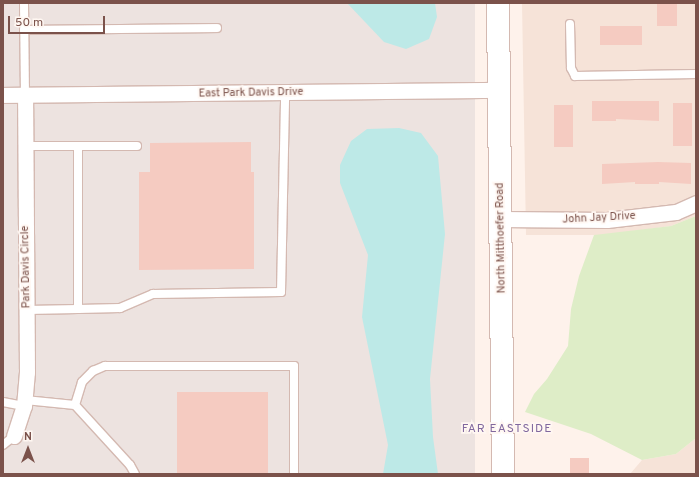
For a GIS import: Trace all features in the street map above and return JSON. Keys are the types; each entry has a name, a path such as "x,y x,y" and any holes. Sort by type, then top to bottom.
{"main road":[{"name":"North Mitthoefer Road","path":"498,3 504,474"}],"street":[{"name":"East Park Davis Drive","path":"3,95 499,90"},
{"name":"Park Davis Circle","path":"8,441 24,403 26,310 24,95"},
{"name":"John Jay Drive","path":"501,219 606,220 676,212 696,203"}],"lane":[{"path":"24,3 24,95"},
{"path":"570,24 571,68 575,76 696,74"},
{"path":"24,30 217,28"},
{"path":"26,310 120,308 153,294 281,292 285,93"},
{"path":"25,146 137,146"},
{"path":"78,146 78,309"},
{"path":"75,405 82,382 93,371 104,366 294,366 294,474"},
{"path":"3,402 75,405 130,465 135,474"}],"shaded area":[{"path":"3,3 475,3 475,474 3,474"},
{"path":"522,3 696,3 696,216 671,226 605,235 526,235"},
{"path":"696,438 696,474 630,474 642,460 676,454"}],"green space":[{"path":"696,216 696,438 676,454 642,460 591,434 525,412 534,394 547,379 568,346 571,309 579,276 594,235 671,226"}],"water":[{"path":"347,3 435,3 437,17 429,39 406,49 384,42"},
{"path":"399,128 421,133 438,156 445,234 430,379 433,437 438,474 383,474 388,445 362,317 368,255 340,183 340,165 351,141 367,129"}],"building":[{"path":"657,3 677,3 677,26 657,26"},
{"path":"600,26 642,26 642,45 600,45"},
{"path":"592,101 659,101 659,121 616,119 616,121 592,121"},
{"path":"673,103 692,103 692,146 673,146"},
{"path":"554,105 573,105 573,147 554,147"},
{"path":"251,142 251,172 254,172 254,269 139,270 139,172 150,172 150,143"},
{"path":"658,162 691,163 691,184 659,182 659,184 635,184 635,182 602,184 602,164"},
{"path":"177,392 268,392 268,474 177,474"},
{"path":"570,458 589,458 589,474 570,474"}],"district":[{"name":"FAR EASTSIDE","path":"507,430"}]}
